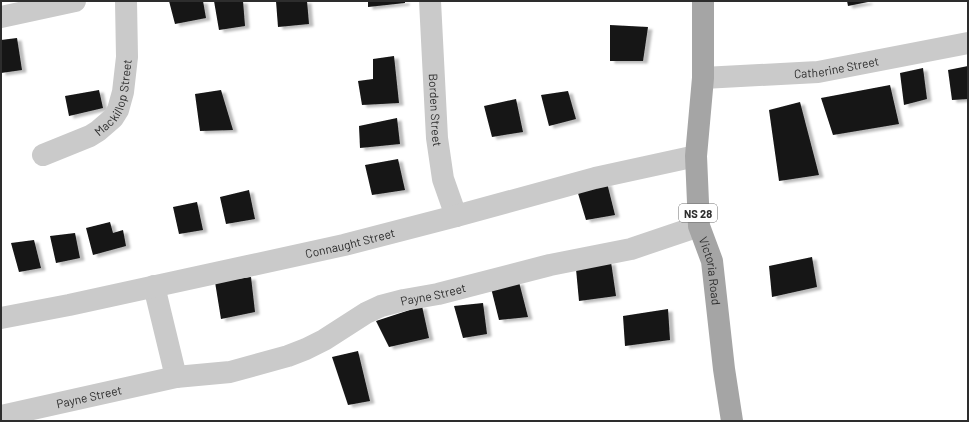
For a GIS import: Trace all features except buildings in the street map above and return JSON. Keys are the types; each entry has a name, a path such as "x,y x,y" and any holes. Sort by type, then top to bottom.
{"main road":[{"name":"Victoria Road","path":"703,1 703,78 696,156 699,226 712,261 724,369 732,421"}],"street":[{"path":"1,17 75,1"},
{"name":"Mackillop Street","path":"43,156 94,134 113,118 118,110 123,92 127,57 126,1"},
{"name":"Borden Street","path":"430,1 437,138 443,179 456,216"},
{"name":"Catherine Street","path":"703,78 818,72 968,43"},
{"name":"Connaught Street","path":"1,318 69,305 344,245 595,178 696,156"},
{"name":"Payne Street","path":"1,416 176,377 230,372 288,356 324,340 366,313 388,304 438,294 550,265 631,250 699,226"},
{"path":"154,286 176,377"}]}
